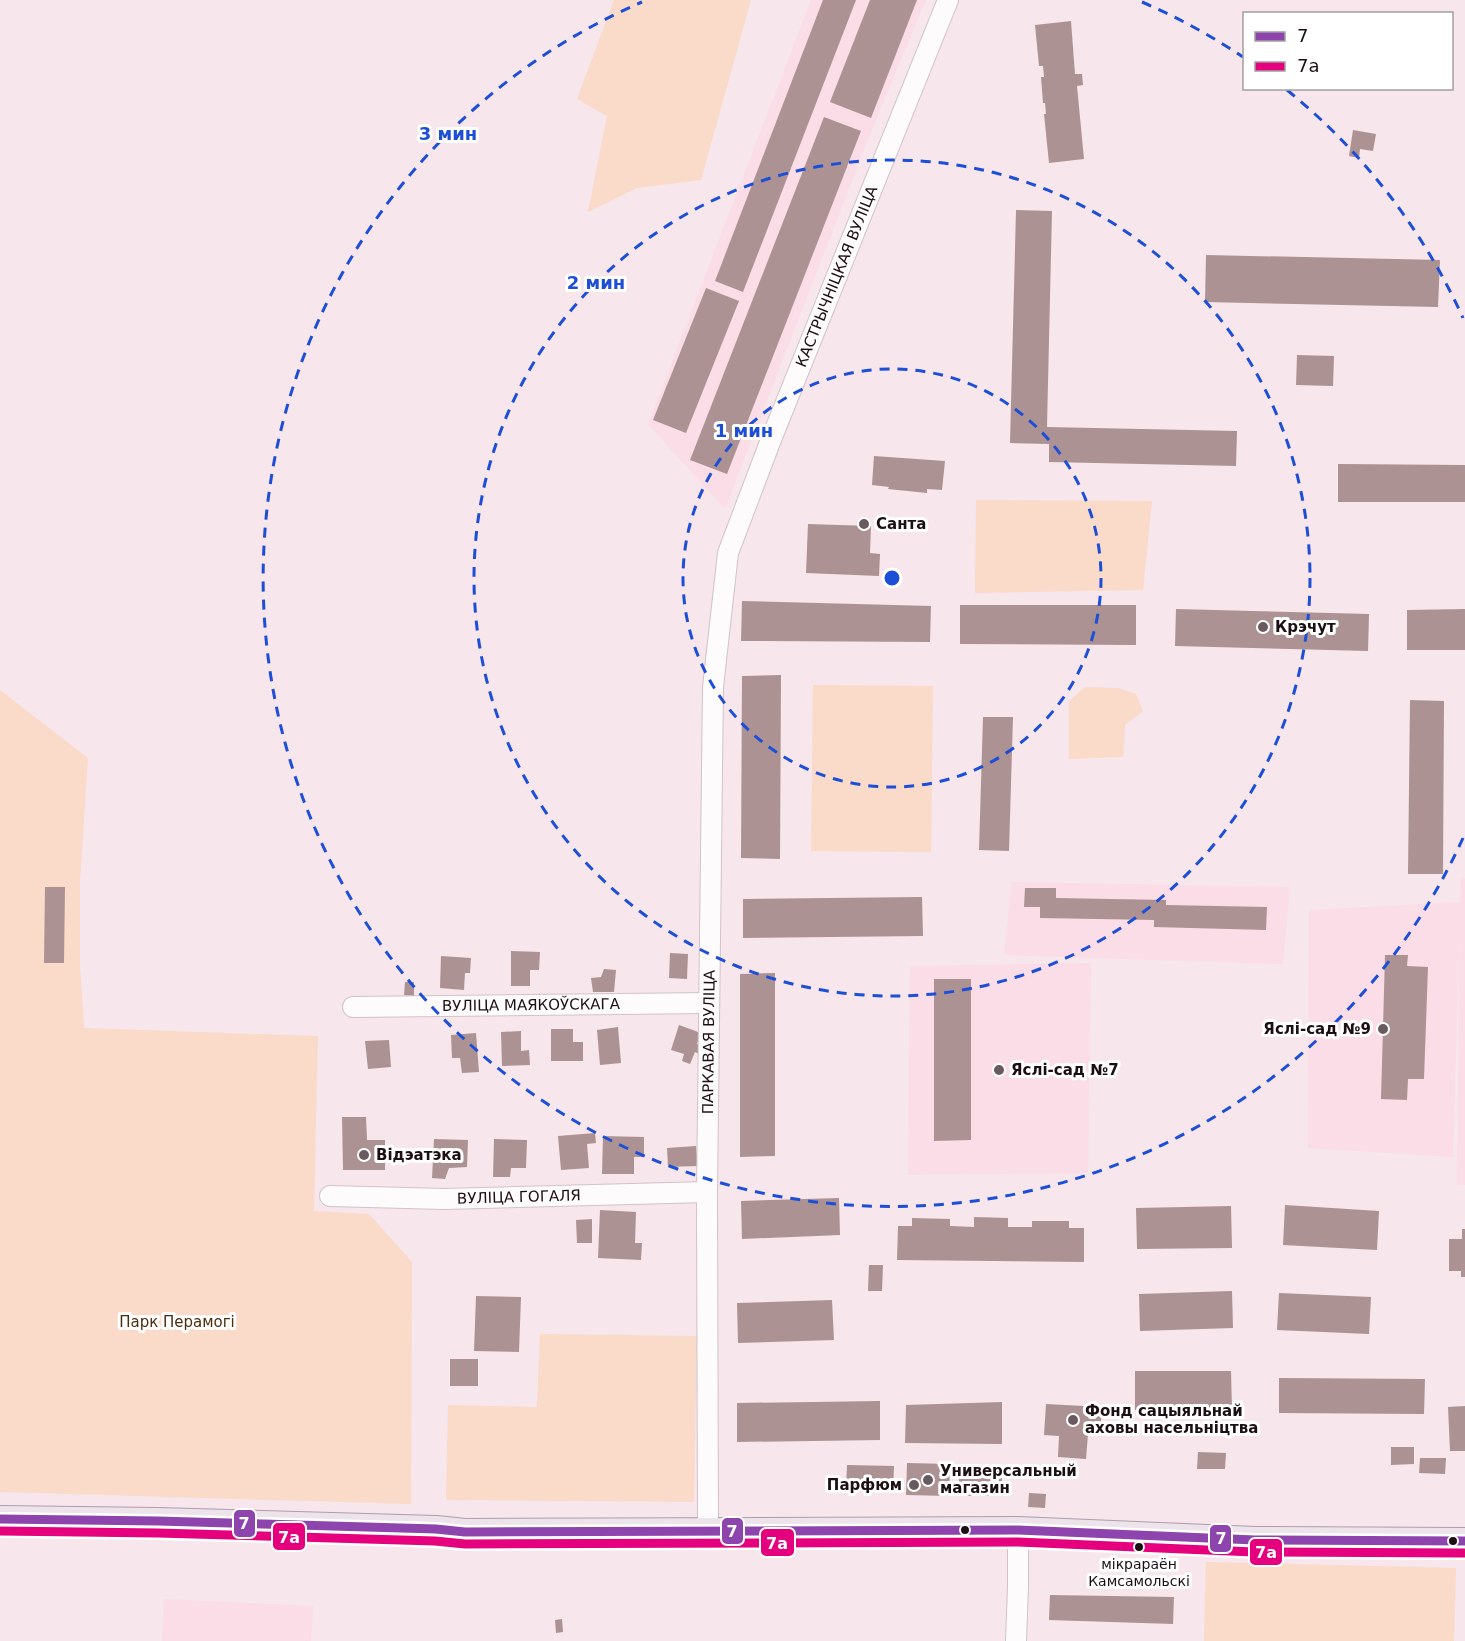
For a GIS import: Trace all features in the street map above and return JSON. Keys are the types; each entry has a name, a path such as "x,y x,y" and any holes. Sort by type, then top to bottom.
{"main road":[{"path":"0,1519 158,1521 473,1532 1018,1530 1255,1540 1465,1540"}],"street":[{"name":"КАСТРЫЧНІЦКАЯ ВУЛІЦА","path":"728,553 772,437 948,0"},
{"name":"ПАРКАВАЯ ВУЛІЦА","path":"708,1532 707,1192 713,687 728,553"},
{"name":"ВУЛІЦА МАЯКОЎСКАГА","path":"353,1007 709,1003"},
{"name":"ВУЛІЦА ГОГАЛЯ","path":"330,1196 444,1199 707,1192"},
{"path":"1016,1641 1018,1530"}],"shaded area":[{"path":"811,0 926,0 873,127 725,509 648,424"},
{"name":"Яслі-сад №9","path":"1461,878 1465,878 1465,1185 1457,1185 1460,916 1453,1157 1308,1148 1309,910 1460,902"},
{"path":"1012,882 1290,887 1283,964 1004,955"},
{"name":"Яслі-сад №7","path":"1091,963 1088,1173 908,1175 910,966"},
{"path":"164,1599 313,1606 311,1641 162,1641"}],"green space":[{"path":"614,0 751,0 701,180 637,188 588,212 607,116 577,99"},
{"path":"976,500 1152,501 1143,590 975,593"},
{"path":"813,685 933,686 931,852 811,851"},
{"path":"1085,687 1118,688 1136,694 1143,711 1125,725 1123,757 1069,759 1069,702"},
{"name":"Парк Перамогі","path":"0,690 88,758 80,881 80,965 84,1028 318,1036 314,1211 369,1214 412,1262 411,1504 0,1492"},
{"path":"540,1334 697,1336 694,1502 446,1500 448,1405 537,1407"},
{"path":"1206,1562 1456,1568 1454,1641 1204,1641"}],"building":[{"path":"823,0 856,0 743,292 715,281"},
{"path":"870,0 917,0 871,118 830,102"},
{"path":"1071,21 1075,74 1082,74 1083,85 1077,86 1084,159 1049,163 1041,77 1044,77 1043,66 1039,66 1035,25"},
{"path":"824,117 861,131 727,474 690,460"},
{"path":"1353,130 1376,134 1373,151 1360,149 1359,158 1349,156"},
{"path":"1016,210 1052,211 1047,427 1237,431 1236,466 1049,462 1049,444 1010,443"},
{"path":"1206,255 1440,260 1438,307 1205,302"},
{"path":"706,288 739,301 686,433 653,420"},
{"path":"1297,355 1334,356 1333,386 1296,385"},
{"path":"874,456 945,461 942,490 927,489 927,493 872,485"},
{"path":"1338,464 1465,465 1465,502 1338,502"},
{"path":"808,524 871,526 870,553 880,554 879,576 806,573"},
{"path":"742,601 931,606 930,642 741,641"},
{"path":"960,605 1136,605 1136,645 960,644"},
{"path":"1176,609 1369,614 1368,651 1175,646"},
{"path":"1465,609 1465,650 1407,650 1407,610"},
{"path":"781,675 780,859 741,858 742,676"},
{"path":"1410,700 1444,701 1443,874 1408,874"},
{"path":"983,717 1013,717 1009,851 979,850"},
{"path":"45,887 65,887 64,963 44,963"},
{"path":"1025,888 1056,888 1056,898 1166,900 1166,905 1267,907 1266,930 1154,927 1154,920 1040,918 1040,907 1024,907"},
{"path":"922,897 923,936 743,938 743,899"},
{"path":"511,951 540,952 539,970 530,970 530,986 511,986"},
{"path":"670,953 688,954 687,979 669,978"},
{"path":"1385,955 1408,955 1407,966 1428,967 1424,1079 1408,1079 1407,1100 1381,1099"},
{"path":"441,956 471,958 470,973 465,973 464,990 440,988"},
{"path":"604,969 616,970 614,992 593,992 591,978 601,977"},
{"path":"775,973 775,1156 740,1157 740,974"},
{"path":"934,979 971,979 971,1140 934,1141"},
{"path":"405,982 414,982 414,996 404,995"},
{"path":"679,1025 701,1033 697,1044 701,1046 699,1054 695,1052 690,1064 682,1061 684,1054 671,1050"},
{"path":"618,1027 621,1063 600,1065 597,1030"},
{"path":"551,1029 573,1029 573,1042 583,1042 583,1061 551,1061"},
{"path":"521,1031 521,1051 529,1050 530,1065 502,1066 501,1032"},
{"path":"476,1033 479,1072 462,1073 460,1058 452,1058 451,1035"},
{"path":"389,1040 391,1067 368,1069 365,1041"},
{"name":"Відэатэка","path":"342,1117 366,1117 367,1140 385,1140 385,1170 343,1170"},
{"path":"595,1133 596,1143 587,1144 589,1168 561,1170 558,1136"},
{"path":"603,1136 644,1137 644,1157 634,1157 634,1174 602,1174"},
{"path":"434,1139 468,1140 467,1167 449,1168 445,1179 432,1178"},
{"path":"494,1139 527,1140 526,1168 511,1168 510,1177 493,1177"},
{"path":"696,1146 698,1166 668,1167 667,1148"},
{"path":"839,1198 840,1235 742,1239 741,1201"},
{"path":"1285,1205 1379,1211 1377,1250 1283,1245"},
{"path":"1231,1206 1232,1248 1137,1249 1136,1208"},
{"path":"600,1210 636,1212 635,1243 642,1243 641,1260 598,1258"},
{"path":"974,1217 1008,1218 1008,1227 1032,1227 1032,1221 1069,1221 1069,1228 1084,1228 1084,1262 897,1260 898,1226 912,1226 912,1218 950,1219 950,1226 974,1227"},
{"path":"592,1219 592,1243 577,1243 576,1220"},
{"path":"1462,1229 1465,1229 1465,1277 1461,1277 1461,1271 1449,1271 1449,1239 1462,1239"},
{"path":"869,1265 883,1265 882,1291 868,1291"},
{"path":"1232,1291 1233,1328 1140,1331 1139,1294"},
{"path":"1279,1293 1371,1297 1369,1334 1277,1330"},
{"path":"476,1296 521,1297 519,1352 474,1351"},
{"path":"832,1300 834,1340 738,1343 737,1303"},
{"path":"450,1359 478,1359 478,1386 450,1386"},
{"path":"1135,1371 1231,1371 1232,1410 1135,1410"},
{"path":"1279,1378 1425,1379 1424,1414 1279,1413"},
{"path":"880,1401 880,1440 737,1442 737,1403"},
{"path":"1002,1402 1002,1444 905,1443 906,1405"},
{"name":"Фонд сацыяльнай аховы насельніцтва","path":"1046,1404 1102,1407 1100,1434 1088,1434 1086,1459 1058,1457 1059,1436 1044,1435"},
{"path":"1465,1406 1465,1451 1450,1451 1448,1407"},
{"path":"1391,1447 1414,1447 1414,1464 1391,1465"},
{"path":"1198,1452 1226,1453 1225,1469 1197,1469"},
{"path":"1420,1458 1446,1458 1445,1474 1419,1473"},
{"name":"Универсальный магазин","path":"907,1463 950,1464 949,1496 906,1495"},
{"path":"847,1465 894,1466 893,1492 846,1491"},
{"path":"959,1466 1002,1466 1002,1496 959,1496"},
{"path":"1029,1493 1046,1494 1045,1508 1028,1507"},
{"path":"1050,1595 1174,1597 1173,1624 1049,1620"},
{"path":"562,1619 563,1632 556,1633 555,1620"}],"transit line":[{"name":"7","path":"0,1519 158,1521 436,1529 465,1532 1018,1530 1255,1540 1465,1541"},
{"name":"7а","path":"0,1531 158,1533 435,1541 465,1544 1018,1542 1254,1552 1465,1553"}],"place":[{"name":"Санта","path":"864,524"},
{"name":"Крэчут","path":"1263,627"},
{"name":"Яслі-сад №9","path":"1383,1029"},
{"name":"Яслі-сад №7","path":"999,1070"},
{"name":"Відэатэка","path":"364,1155"},
{"name":"Фонд сацыяльнай аховы насельніцтва","path":"1073,1420"},
{"name":"Универсальный магазин","path":"928,1480"},
{"name":"Парфюм","path":"914,1485"},
{"name":"мікрараён Камсамольскі","path":"1139,1547"}]}
